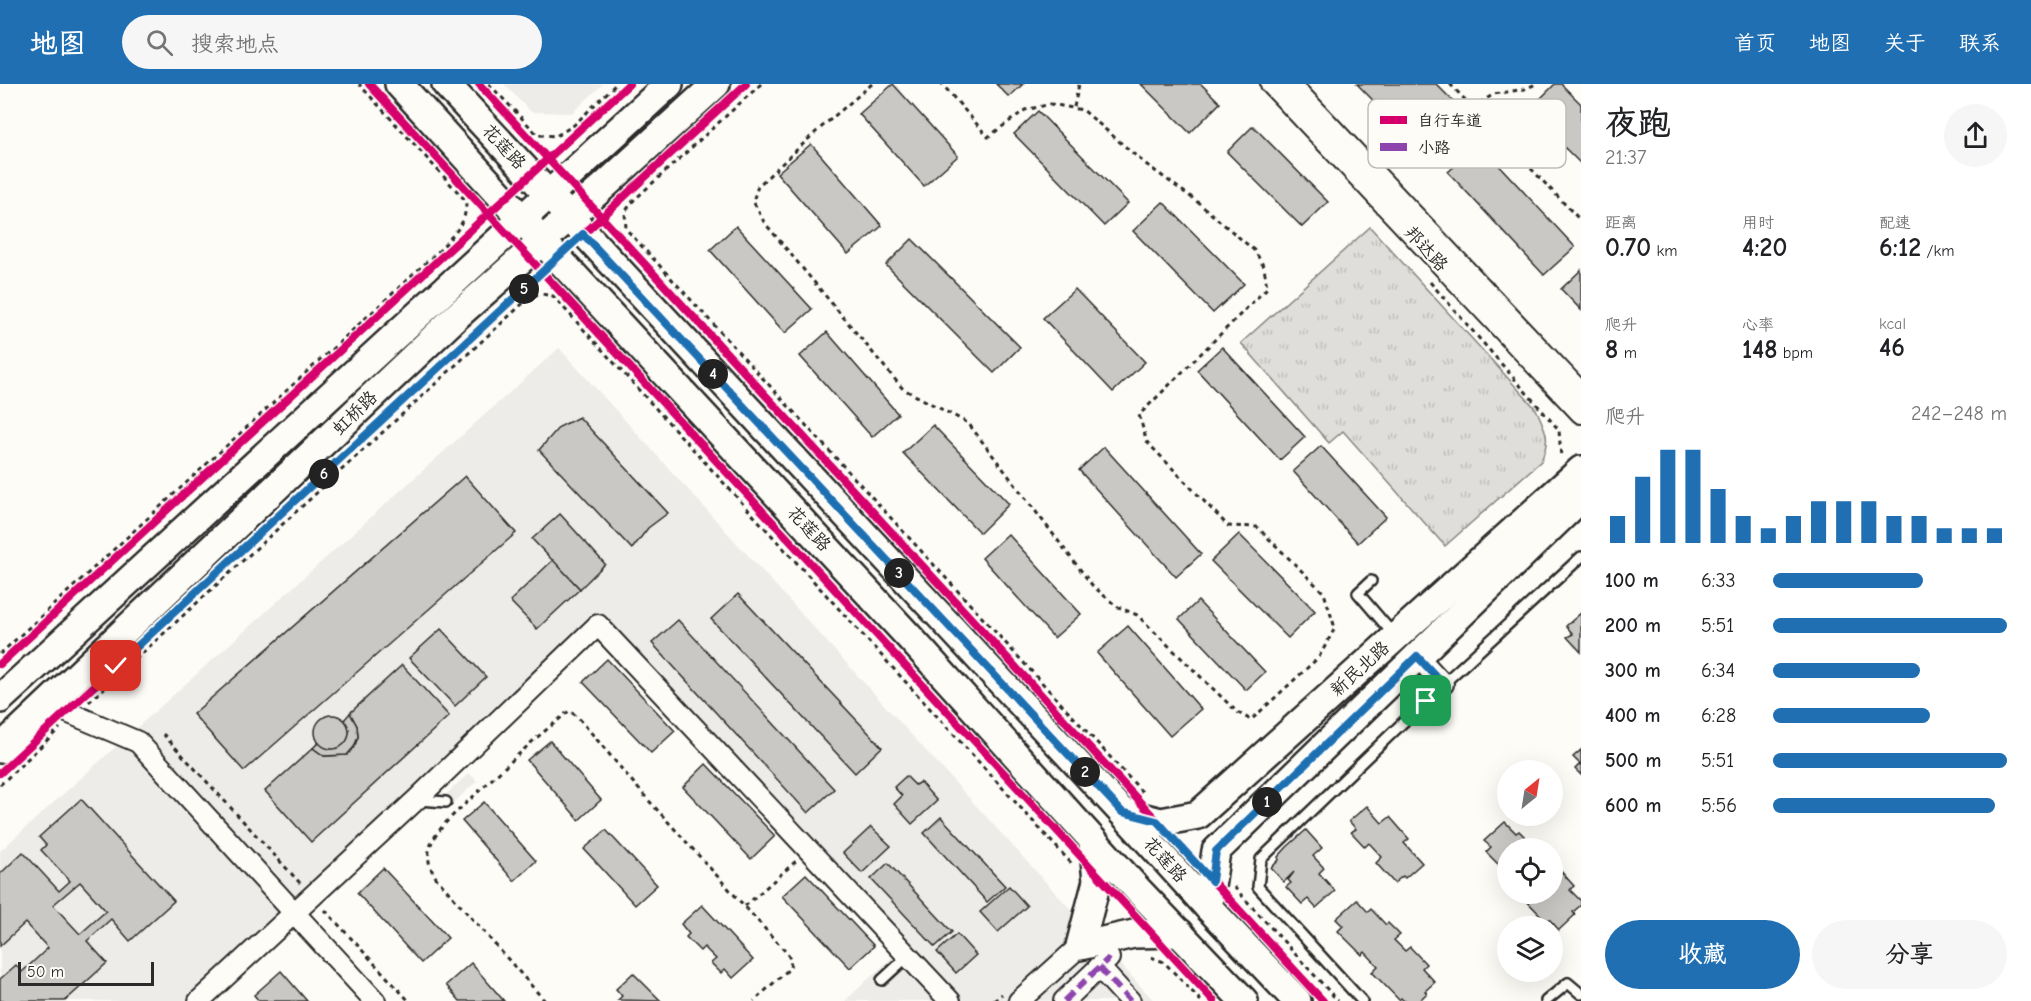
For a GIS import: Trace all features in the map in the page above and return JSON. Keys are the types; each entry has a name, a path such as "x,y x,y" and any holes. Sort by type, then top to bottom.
{"main road":[{"name":"花莲路","path":"399,84 912,640 1093,840 1244,1001"},
{"name":"虹桥路","path":"0,699 669,84"},
{"name":"虹桥路","path":"0,748 63,710 458,315 716,84"},
{"name":"花莲路","path":"463,90 569,218 1122,812 1208,908 1297,1001"},
{"path":"438,127 463,90"},
{"path":"631,118 653,142"},
{"path":"439,294 458,315"},
{"path":"621,327 647,302"},
{"name":"新民北路","path":"1122,812 1161,822 1198,815 1396,637 1571,465"},
{"name":"新民北路","path":"1208,908 1216,851 1581,498"},
{"path":"1093,840 1097,881 1080,946 1134,934 1180,933"}],"street":[{"name":"邦达路","path":"1271,84 1581,413"},
{"name":"邦达路","path":"1290,84 1368,167"},
{"name":"邦达路","path":"1369,168 1581,393"},
{"path":"199,1001 416,800 598,625 950,1001"},
{"path":"1417,656 1443,684"},
{"path":"63,710 138,742 375,1001"},
{"path":"1011,997 1080,946"},
{"path":"1064,1001 1104,963 1130,1001"}],"lane":[{"path":"1362,1001 1258,887 1261,859 1443,684 1581,557"},
{"path":"1371,581 1358,592 1396,637"},
{"path":"416,800 446,802"},
{"path":"882,980 908,956"},
{"path":"1546,1001 1568,983 1581,994"}],"path":[{"path":"0,654 442,248 464,221 467,213 466,201 359,84"},
{"path":"369,84 477,202"},
{"path":"489,84 538,135 556,136 574,125 616,84"},
{"path":"760,84 633,201 625,212 626,229 1146,796"},
{"path":"872,84 758,186 753,201 764,222 903,388 968,423 1092,585 1116,606 1137,615 1237,712 1251,720 1319,657 1335,628 1324,593 1257,527 1228,526 1147,442 1139,415 1267,288 1264,267 1255,250 1195,200 1143,162 1083,110 1051,104 1025,110 988,137 942,84"},
{"path":"1074,107 1079,84"},
{"path":"1449,84 1464,99"},
{"path":"1486,99 1494,94 1525,89 1536,84"},
{"path":"463,90 532,141"},
{"path":"572,137 621,92"},
{"path":"1530,168 1581,221"},
{"path":"0,664 463,237"},
{"path":"1429,282 1559,430 1571,465"},
{"path":"558,290 757,506"},
{"path":"0,785 63,710 531,296 542,294 553,296 1072,863 1074,873"},
{"path":"0,773 63,710 253,539"},
{"path":"1044,699 1157,821"},
{"path":"545,1001 437,879 429,869 428,855 439,830 449,819 508,763 569,711 577,716 642,793 786,952 792,964 790,968 754,1001"},
{"path":"163,734 409,1001"},
{"path":"745,906 808,850"},
{"path":"1145,955 1164,962 1201,1001"},
{"path":"994,1001 1011,997"}],"shaded area":[{"path":"504,84 603,84 572,113 531,112"},
{"path":"559,348 1154,1001 845,1001 892,957 591,621 185,1001 0,1001 0,851"},
{"path":"469,773 477,781 449,807 442,798"}],"green space":[{"path":"1370,227 1536,409 1546,435 1546,446 1541,461 1445,546 1343,431 1329,443 1241,343"}],"building":[{"path":"893,84 958,156 924,186 859,114"},
{"path":"996,84 1023,84 1009,97"},
{"path":"1141,84 1201,84 1220,103 1190,133"},
{"path":"1357,84 1436,84 1451,99 1372,99"},
{"path":"1555,84 1561,84 1581,104 1581,164 1566,149 1566,99 1540,99"},
{"path":"1038,111 1128,203 1104,226 1014,134"},
{"path":"1253,126 1328,202 1302,227 1227,152"},
{"path":"811,144 882,226 848,254 777,173"},
{"path":"1452,168 1501,168 1575,247 1544,275 1448,172"},
{"path":"1163,202 1244,284 1213,313 1133,231"},
{"path":"736,226 812,309 785,333 710,250"},
{"path":"912,239 1020,347 994,373 886,265"},
{"path":"1581,270 1581,310 1561,289"},
{"path":"1075,289 1145,362 1113,392 1043,318"},
{"path":"827,332 898,414 872,437 800,356"},
{"path":"1222,347 1305,437 1280,460 1197,370"},
{"path":"579,417 668,513 648,528 632,549 539,450 559,427"},
{"path":"933,425 1009,504 980,533 903,453"},
{"path":"1321,446 1386,517 1358,543 1293,471"},
{"path":"1104,447 1201,554 1176,577 1079,470"},
{"path":"465,476 516,533 244,771 193,714"},
{"path":"560,514 605,564 580,589 532,539"},
{"path":"1008,534 1081,614 1054,638 982,558"},
{"path":"1239,534 1315,611 1288,638 1211,561"},
{"path":"553,560 580,589 537,629 510,601"},
{"path":"738,594 882,747 855,773 711,619"},
{"path":"1198,601 1265,672 1246,690 1179,619"},
{"path":"1581,613 1581,652 1567,637 1573,634 1566,626"},
{"path":"678,620 834,789 808,813 652,643"},
{"path":"1128,626 1201,709 1170,736 1097,653"},
{"path":"441,629 486,677 455,706 409,658"},
{"path":"607,659 675,731 651,753 583,682"},
{"path":"402,665 449,716 311,842 265,791 313,748 324,756 347,755 354,747 358,737 357,726 350,713"},
{"path":"350,713 357,726 358,737 354,747 347,755 324,756 313,748 319,742 330,749 345,743 349,732 344,720"},
{"path":"332,715 344,720 349,732 344,744 332,749 320,744 315,732 320,720"},
{"path":"550,741 601,800 579,820 527,760"},
{"path":"1581,750 1581,775 1575,769 1580,764 1573,757"},
{"path":"706,764 775,836 751,859 683,787"},
{"path":"906,776 915,785 920,782 937,801 912,824 894,804 902,796 894,787"},
{"path":"81,799 174,901 130,941 111,919 87,941 107,963 65,1001 0,1001 0,979 16,965 22,972 48,948 25,923 0,946 0,874 23,852 59,891 70,881 41,850 46,845 39,837","holes":["80,882 106,911 80,934 53,905"]},
{"path":"484,802 536,861 514,881 462,821"},
{"path":"1367,806 1382,823 1390,817 1409,839 1404,843 1422,863 1405,878 1403,876 1394,883 1376,863 1382,857 1369,843 1365,847 1351,832 1356,829 1349,821"},
{"path":"941,817 1005,886 987,902 924,833"},
{"path":"1501,826 1509,826 1526,838 1497,838 1497,863 1486,852 1491,847 1484,841"},
{"path":"871,827 891,846 862,873 843,853"},
{"path":"606,830 657,885 635,905 584,849"},
{"path":"1306,830 1322,848 1313,856 1324,868 1319,873 1335,891 1316,908 1308,899 1302,904 1286,887 1291,883 1288,880 1294,872 1284,882 1271,868 1287,847"},
{"path":"888,863 952,932 935,947 871,879"},
{"path":"383,868 448,938 421,963 357,893"},
{"path":"806,874 874,946 850,968 782,896"},
{"path":"1563,874 1574,886 1570,890 1581,901 1581,905 1573,912 1575,915 1563,926 1563,916 1541,916 1530,904 1563,904"},
{"path":"1009,886 1027,906 998,932 980,912"},
{"path":"1357,900 1368,912 1371,909 1386,925 1388,923 1400,935 1394,940 1405,951 1410,947 1426,964 1422,968 1435,982 1425,991 1427,993 1419,1001 1404,1001 1401,998 1399,1000 1372,972 1378,966 1365,952 1362,955 1338,931 1343,926 1336,919"},
{"path":"702,905 753,960 733,978 725,969 721,973 711,963 716,959 704,947 700,951 686,937 689,934 681,924"},
{"path":"957,934 976,955 956,973 937,952"},
{"path":"471,963 504,1001 460,1001 446,985"},
{"path":"281,971 307,1001 259,1001 254,995"},
{"path":"633,973 661,1001 618,1000 622,996 616,989"}],"marked path":[{"path":"1064,1001 1109,958"},
{"path":"1099,967 1130,1001"}],"cycle path":[{"path":"369,84 1214,1001"},
{"path":"479,84 1323,1001"},
{"path":"0,664 629,84"},
{"path":"0,773 746,84"}],"route":[{"path":"116,666 583,234 1122,812 1157,821 1212,881 1216,851 1417,656 1443,684 1426,701"}]}
